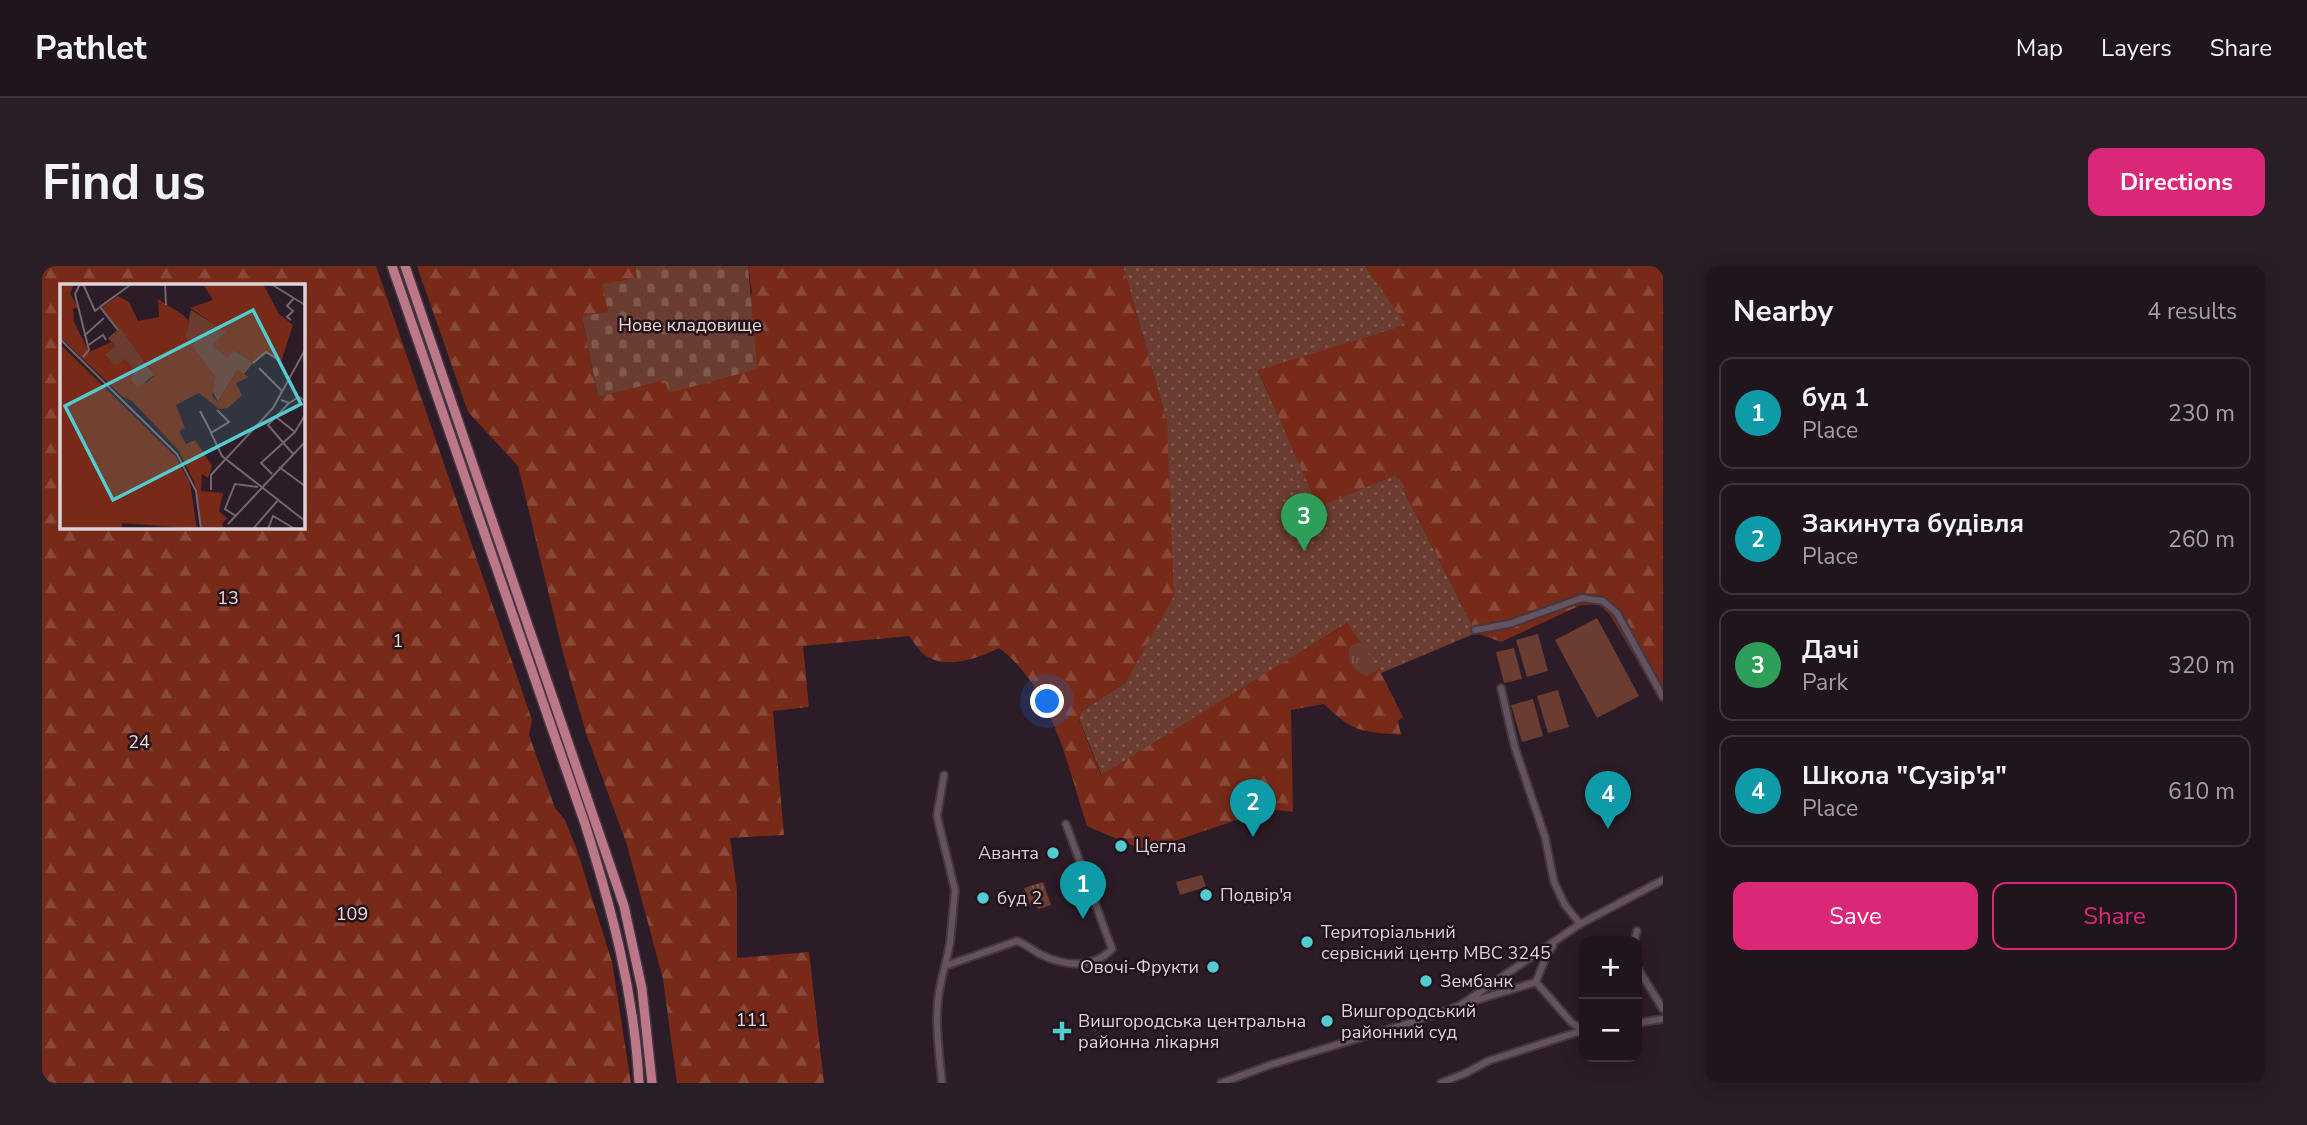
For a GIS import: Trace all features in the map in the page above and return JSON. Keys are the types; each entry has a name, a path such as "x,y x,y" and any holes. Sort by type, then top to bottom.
{"main road":[{"path":"392,266 585,824 611,908 630,992 639,1083"},
{"path":"405,266 624,906 642,989 652,1083"}],"street":[{"path":"1475,630 1509,624 1582,598 1603,601 1617,614 1663,697"},
{"path":"1501,688 1515,748 1545,837 1554,881 1566,905 1580,924"},
{"path":"942,1083 935,1026 939,987 950,943 955,890 937,816 944,775"},
{"path":"945,966 1017,941 1041,955 1081,965 1104,957 1112,950 1066,824"},
{"path":"1458,1006 1580,924 1663,880"},
{"path":"1636,936 1637,931"},
{"path":"1536,982 1547,954 1556,941"},
{"path":"1642,975 1663,1009"},
{"path":"1221,1083 1270,1065 1536,982"},
{"path":"1536,982 1572,1023 1579,1027"},
{"path":"1642,1022 1663,1019"},
{"path":"1444,1083 1488,1060 1579,1032"}],"green space":[{"path":"42,266 376,266 532,720 529,735 555,808 565,820 577,850 612,962 631,1083 42,1083"},
{"name":"111","path":"417,266 635,266 637,278 608,312 582,317 598,397 665,379 670,393 752,293 748,266 1123,266 1167,422 1174,596 1126,682 1082,711 1079,720 1101,775 1347,623 1381,673 1403,717 1398,721 1401,735 1358,729 1343,721 1324,704 1291,710 1293,812 1269,809 1145,851 1087,826 1065,754 1045,706 1033,685 999,648 973,658 945,662 925,655 909,636 803,646 809,707 773,711 784,835 730,838 737,891 737,958 809,952 824,1083 677,1083 663,979 627,845 586,733 563,653 518,466 468,412"},
{"name":"Нове кладовище","path":"635,266 748,266 757,369 669,393 665,380 598,397 582,316 608,312 603,284 637,278"},
{"path":"1123,266 1365,266 1407,325 1258,371 1319,506 1396,475 1476,633 1381,673 1347,623 1102,776 1079,719 1082,711 1126,682 1167,422"},
{"path":"1365,266 1663,266 1663,704 1610,615 1599,604 1581,605 1501,642 1476,633 1396,475 1318,507 1258,370 1406,325"},
{"path":"1597,618 1639,696 1597,718 1555,640"},
{"path":"1538,634 1548,671 1527,677 1516,640"},
{"path":"1360,642 1379,669 1367,676 1354,668 1349,657 1350,646"},
{"path":"1514,648 1522,679 1504,683 1496,652"},
{"path":"1558,690 1569,727 1548,733 1537,696"},
{"path":"1533,699 1543,736 1522,742 1511,705"},
{"path":"1202,875 1206,887 1180,895 1176,882"},
{"path":"1043,882 1051,905 1039,909 1034,904 1030,905 1024,888"}],"place":[{"name":"Дачі","path":"1304,551"},
{"name":"Школа \"Сузір'я\"","path":"1608,829"},
{"name":"Закинута будівля","path":"1253,837"},
{"name":"Цегла","path":"1121,846"},
{"name":"Аванта","path":"1053,853"},
{"name":"Подвір'я","path":"1206,895"},
{"name":"буд 2","path":"983,898"},
{"name":"буд 1","path":"1083,919"},
{"name":"Територіальний сервісний центр МВС 3245","path":"1307,942"},
{"name":"Овочі-Фрукти","path":"1213,967"},
{"name":"Зембанк","path":"1426,981"},
{"name":"Вишгородський районний суд","path":"1327,1021"},
{"name":"Вишгородська центральна районна лікарня","path":"1062,1031"}],"park label":[{"name":"13","path":"228,598"},
{"name":"1","path":"398,641"},
{"name":"24","path":"139,742"},
{"name":"109","path":"352,914"}]}
